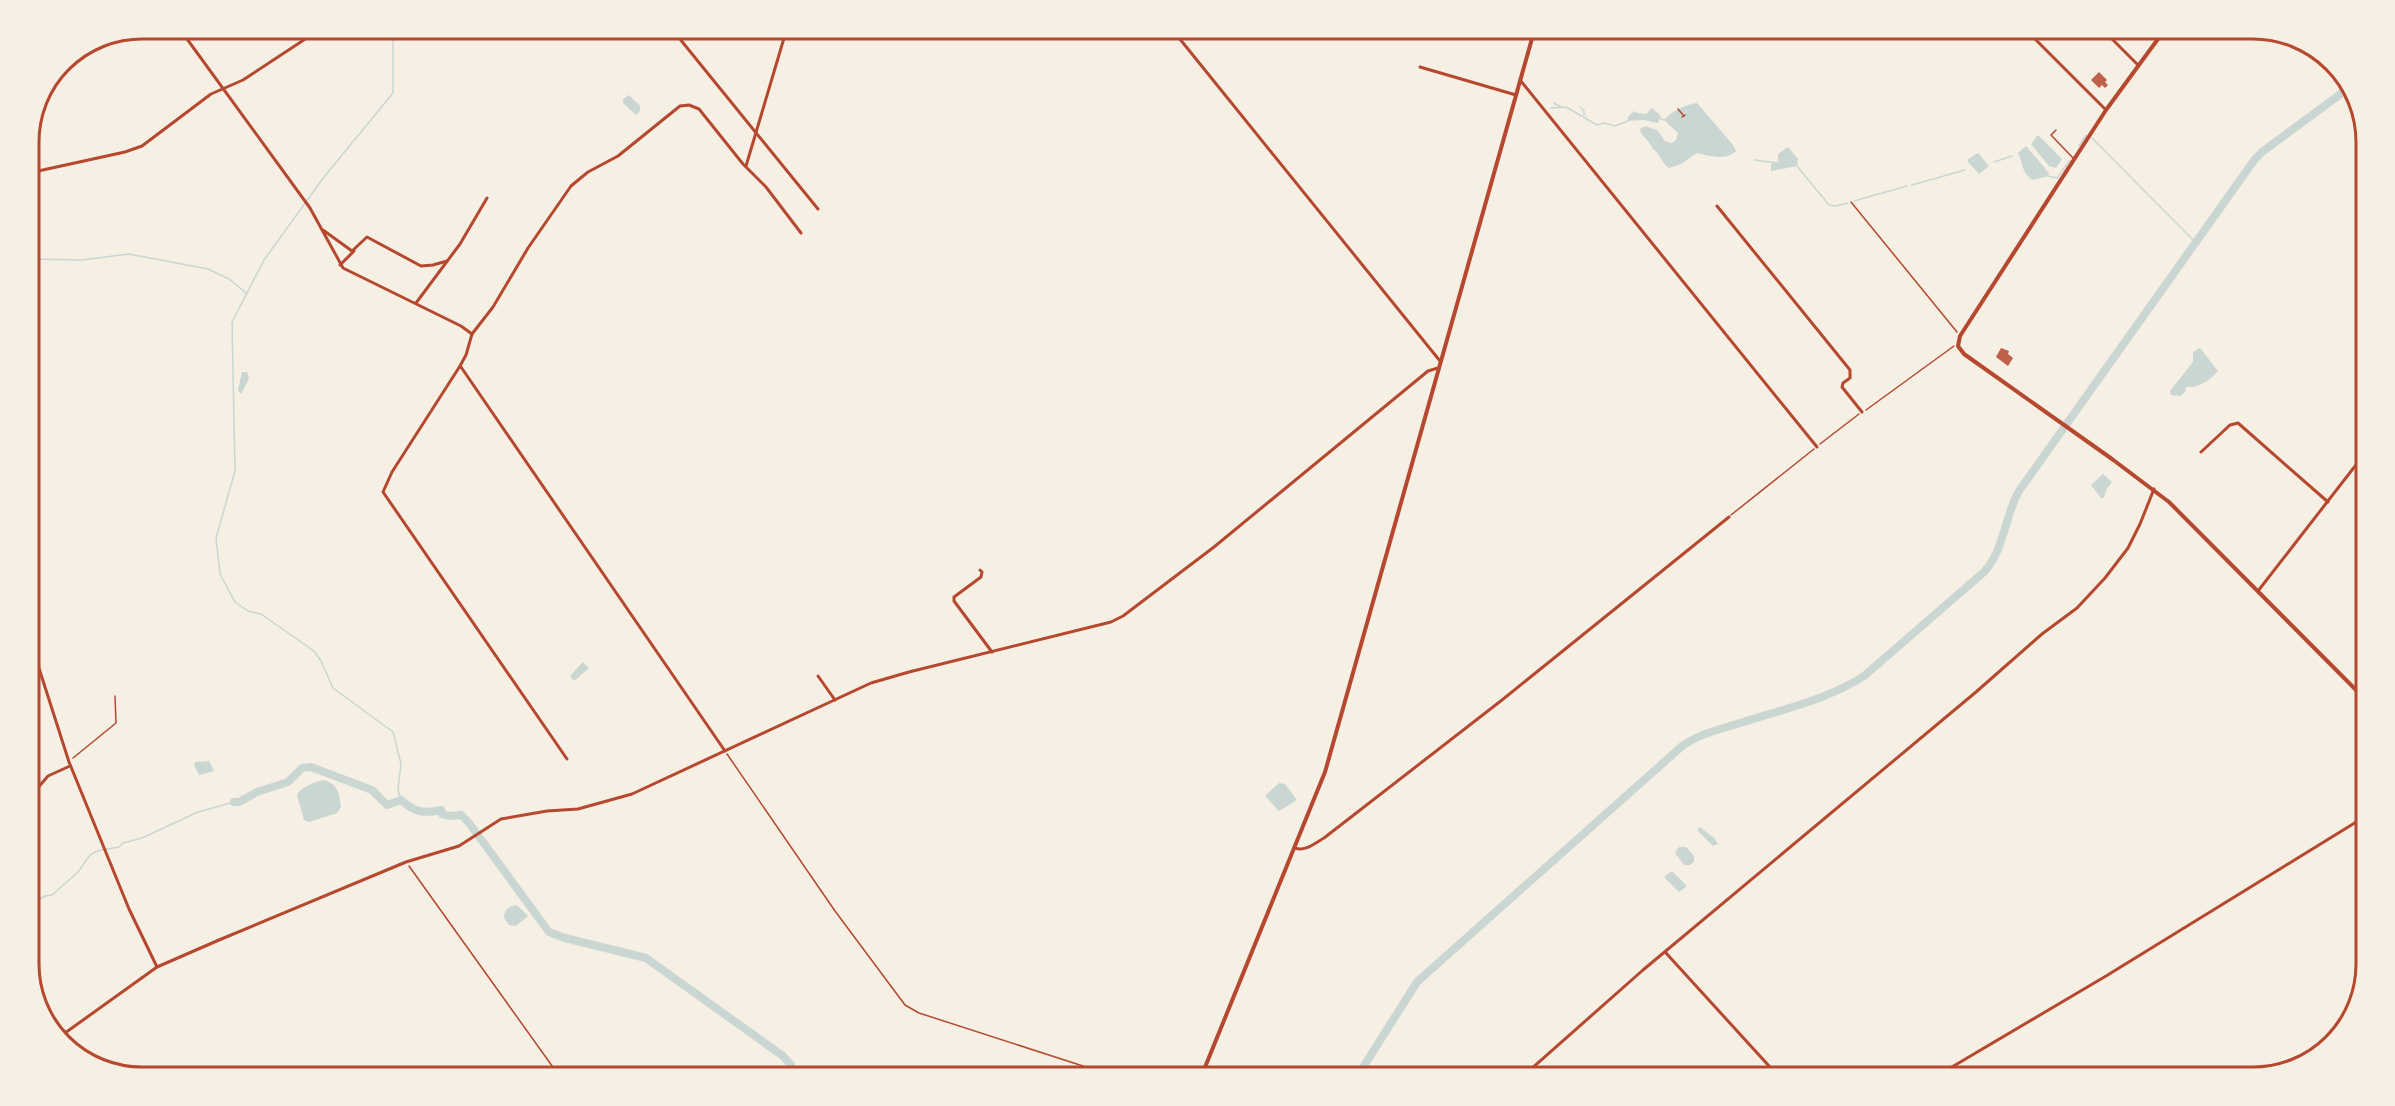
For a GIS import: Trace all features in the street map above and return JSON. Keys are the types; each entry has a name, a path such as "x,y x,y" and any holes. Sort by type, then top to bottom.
{"main road":[{"path":"1205,1067 1325,772 1532,39"},
{"path":"2158,39 2106,110 1960,336 1958,344 1964,354 2154,489 2188,520 2356,690"}],"street":[{"path":"187,39 310,208 340,266 353,275 415,303 472,334"},
{"path":"39,171 138,148 211,94 237,84 306,39"},
{"path":"680,39 818,209"},
{"path":"746,166 784,39"},
{"path":"1180,39 1440,361"},
{"path":"2035,39 2106,110"},
{"path":"2113,39 2138,65"},
{"path":"1420,67 1516,95"},
{"path":"1520,80 1817,447"},
{"path":"567,759 382,492 392,472 460,366 472,334 493,307 528,248 572,186 588,172 618,156 674,110 685,105 695,106 766,187 801,233"},
{"path":"415,303 462,241 487,198"},
{"path":"1717,206 1850,370 1850,378 1843,383 1842,387 1862,412"},
{"path":"321,228 350,250 355,250"},
{"path":"340,266 367,237 420,266 447,261"},
{"path":"460,366 725,751"},
{"path":"65,1033 157,967 406,862 454,848 501,819 547,811 578,809 632,794 881,680 1111,622 1123,616 1214,547 1428,371 1438,368"},
{"path":"2201,452 2230,425 2238,423 2328,501"},
{"path":"2258,591 2356,465"},
{"path":"1534,1067 1864,784 1976,692 2042,634 2077,608 2105,578 2128,548 2154,489"},
{"path":"1294,848 1300,850 1324,838 1502,700 1729,517"},
{"path":"980,570 981,577 954,597 954,601 992,652"},
{"path":"39,669 69,764 129,909 157,967"},
{"path":"818,676 836,700"},
{"path":"39,787 52,773 69,764"},
{"path":"1952,1067 2106,976 2356,822"},
{"path":"1666,952 1770,1067"}],"lane":[{"path":"2056,130 2051,135 2074,160"}],"path":[{"path":"1678,109 1684,116"},
{"path":"1851,202 1960,336"},
{"path":"1729,517 1862,412 1958,344"},
{"path":"69,764 116,723 115,696"},
{"path":"725,751 841,920 905,1005 913,1011 930,1017 1087,1067"},
{"path":"406,862 553,1067"}],"shaded area":[{"path":"629,95 640,106 640,111 636,115 623,103 623,99"},
{"path":"1697,103 1736,151 1722,157 1697,153 1681,164 1669,168 1640,129 1645,126 1657,130 1665,141 1672,143 1676,140 1678,133 1664,120 1679,109"},
{"path":"1652,108 1661,116 1658,123 1644,120 1628,121 1628,117 1634,111 1646,114"},
{"path":"2038,135 2062,159 2056,168 2049,166 2031,144"},
{"path":"2026,146 2049,173 2048,176 2033,180 2026,174 2018,153"},
{"path":"1788,147 1798,159 1797,166 1771,171 1771,164 1778,162 1778,154"},
{"path":"1978,153 1989,166 1979,174 1968,162 1968,159"},
{"path":"2200,348 2218,371 2203,383 2186,387 2185,392 2180,396 2171,395 2170,391 2193,362 2193,352"},
{"path":"242,372 247,372 249,379 241,394 238,390"},
{"path":"2103,474 2112,482 2104,498 2101,498 2091,485"},
{"path":"583,662 589,668 574,681 570,676"},
{"path":"209,761 214,771 199,775 194,765 195,762"},
{"path":"324,780 337,790 341,807 337,813 309,822 304,820 297,795 309,785"},
{"path":"1279,783 1285,784 1297,800 1279,811 1265,796"},
{"path":"1700,827 1718,844 1713,846 1697,830"},
{"path":"1679,847 1686,847 1694,856 1694,862 1684,865 1675,853"},
{"path":"1672,871 1687,886 1679,892 1664,877"},
{"path":"517,905 528,916 516,926 509,925 504,918 505,913 509,907"}],"building":[{"path":"2099,72 2107,80 2105,82 2108,85 2105,88 2102,85 2099,88 2091,80"},
{"path":"2001,348 2009,351 2008,354 2013,358 2008,366 1996,357"}],"waterway":[{"path":"394,39 393,93 324,177 264,260 232,322 235,471 216,538 220,574 235,602 248,611 261,614 314,651 333,688 393,732 401,764 398,790 401,800"},
{"path":"393,40 405,39"},
{"path":"1363,1067 1417,982 1681,747 1708,733 1835,692 1864,676 1984,572 1996,553 2019,491 2255,159 2343,92"},
{"path":"1554,103 1561,107"},
{"path":"1551,108 1566,107 1597,125 1604,123 1615,126 1628,121"},
{"path":"1580,107 1584,115"},
{"path":"2079,146 2086,135"},
{"path":"2092,138 2196,243"},
{"path":"1994,162 2012,156"},
{"path":"1755,160 1777,163"},
{"path":"2048,176 2057,178 2070,160"},
{"path":"1797,166 1829,205 1848,203"},
{"path":"1912,185 1965,170"},
{"path":"1854,201 1907,186"},
{"path":"39,259 82,260 129,254 208,269 229,279 246,293"},
{"path":"234,802 288,782 302,768 311,767 372,790 387,805 401,800 419,811 441,810 442,814 449,816 461,815 549,932 646,958 783,1056 791,1067"},
{"path":"39,899 52,895 78,872 90,855 97,851 119,847 123,843 142,838 198,812 234,802"}]}
